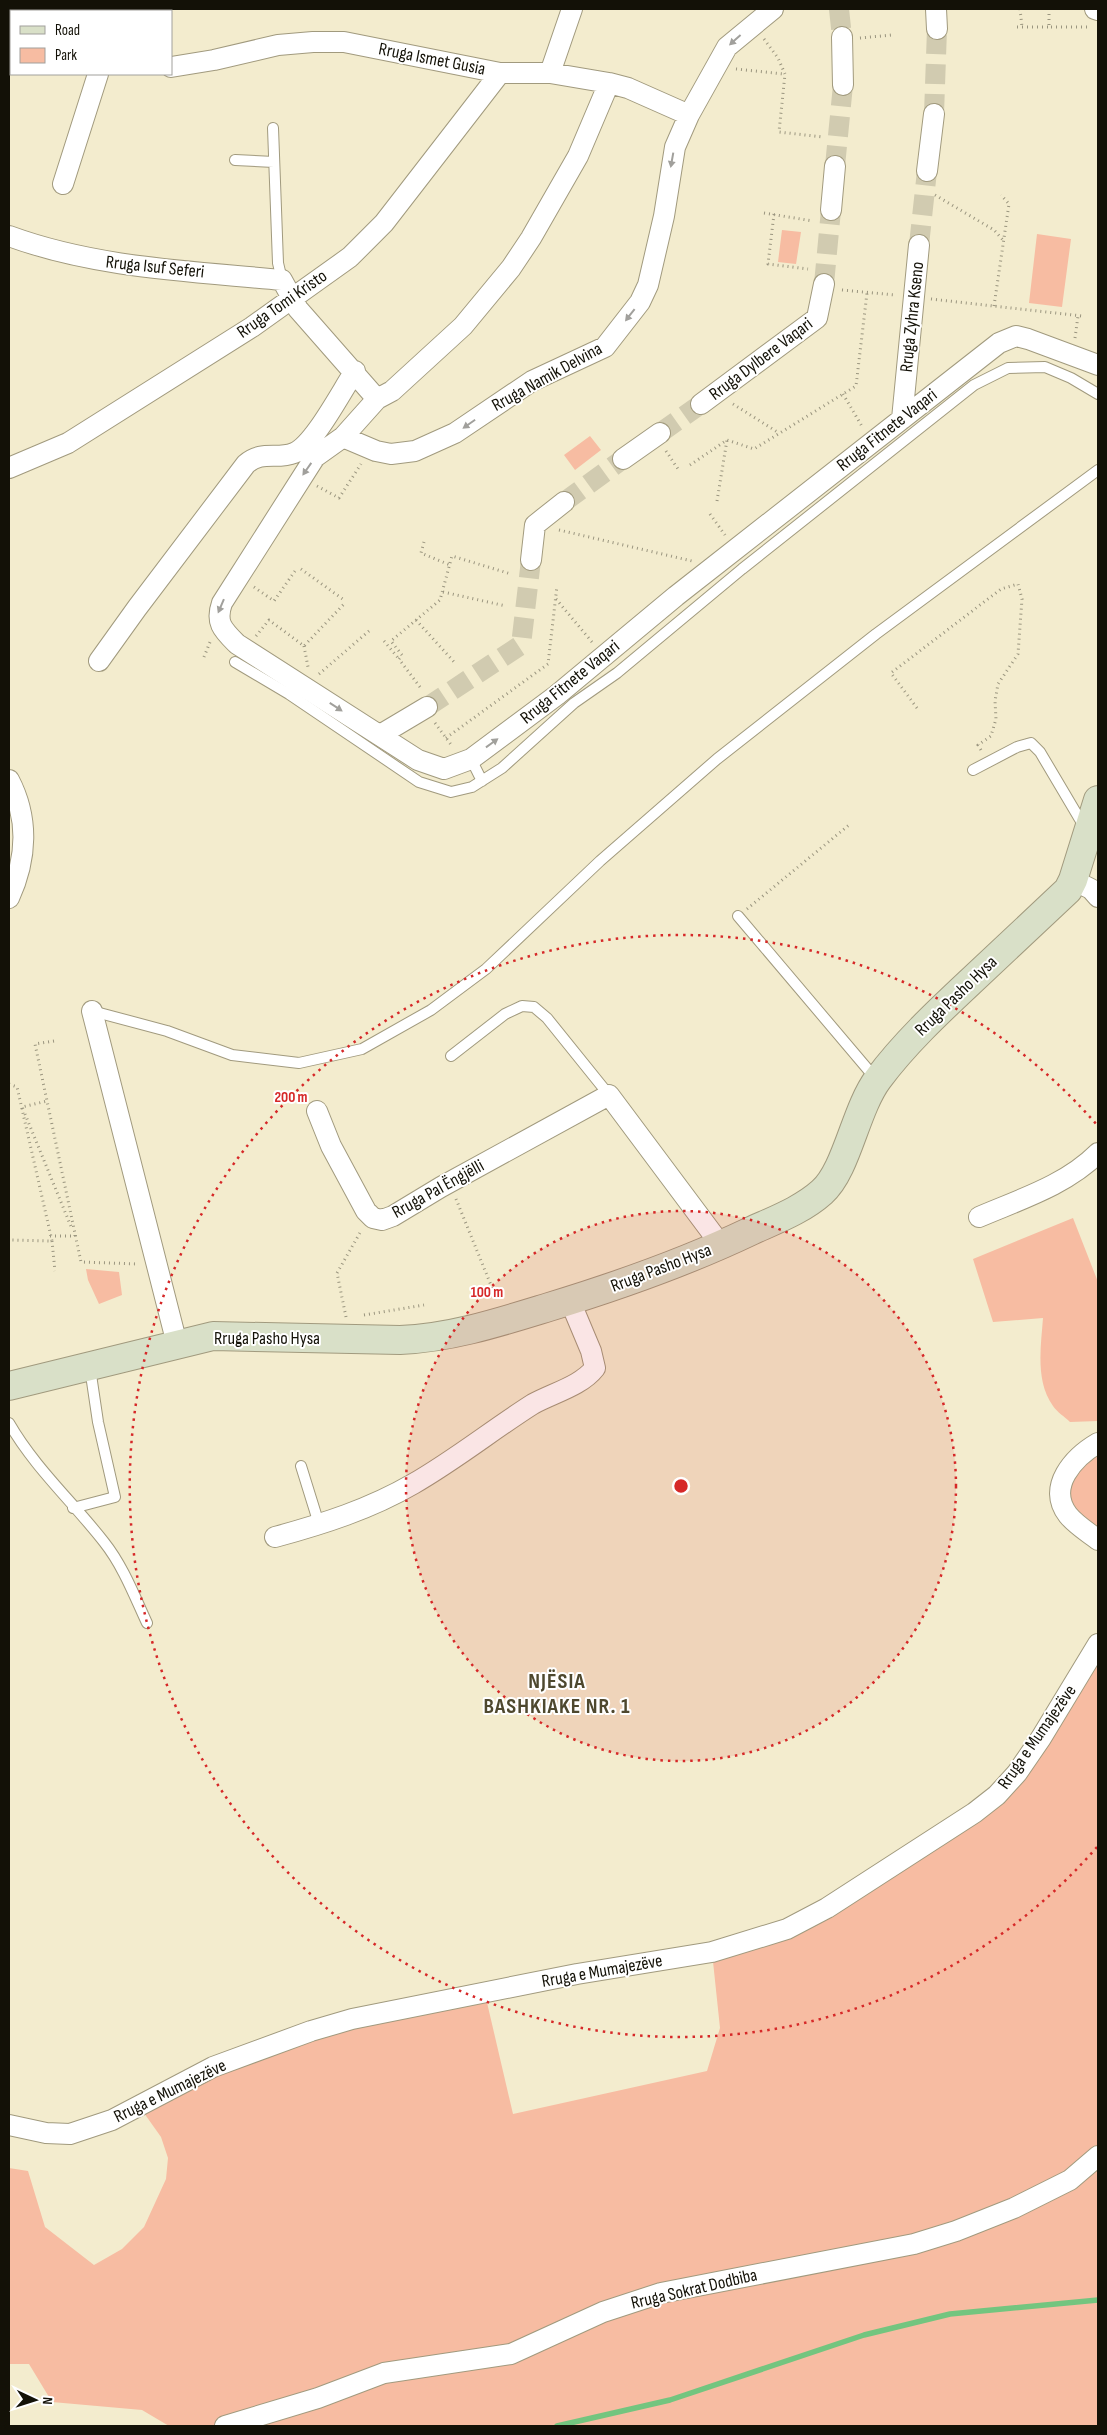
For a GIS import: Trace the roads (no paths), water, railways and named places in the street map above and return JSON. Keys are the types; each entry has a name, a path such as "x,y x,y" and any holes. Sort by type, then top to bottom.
{"main road":[{"name":"Rruga Pasho Hysa","path":"9,1386 213,1336 412,1339 463,1332 570,1301 640,1277 721,1245 792,1211 824,1190 833,1178 862,1105 877,1080 905,1046 1068,890 1073,880 1098,800"}],"street":[{"path":"550,73 572,9"},
{"path":"689,115 727,47 773,9"},
{"path":"936,9 937,29"},
{"path":"842,37 843,85"},
{"name":"Rruga Ismet Gusia","path":"172,67 278,46 312,42 344,42 500,73 550,73 609,83 628,88 689,115"},
{"name":"Rruga Tomi Kristo","path":"10,474 68,443 292,300 350,257 384,223 500,73"},
{"path":"63,184 98,75"},
{"path":"343,437 377,399 392,391 463,326 511,268 531,238 578,156 609,83"},
{"path":"927,171 934,114"},
{"name":"Rruga Namik Delvina","path":"343,437 391,454 415,451 455,433 532,381 605,347 640,302 648,285 663,225 675,147 689,115"},
{"path":"831,210 835,166"},
{"name":"Rruga Isuf Seferi","path":"9,236 43,249 86,259 282,280"},
{"name":"Rruga Zyhra Kseno","path":"902,419 919,245"},
{"path":"282,280 292,300 355,371 377,399"},
{"name":"Rruga Dylbere Vaqari","path":"708,398 817,318 824,284"},
{"name":"Rruga Fitnete Vaqari","path":"343,437 315,457 222,603 218,614 220,625 240,656 305,687 432,766 444,769 471,759 557,695 714,566 999,342 1016,336 1056,348 1098,365"},
{"path":"99,661 136,608 246,464 260,455 289,454 305,445 355,371"},
{"path":"623,459 663,443"},
{"path":"530,560 535,525 564,502"},
{"path":"380,735 427,707"},
{"path":"9,780 19,803 24,838 18,874 9,898"},
{"path":"1073,880 1091,889 1098,897"},
{"path":"92,1011 177,1344"},
{"path":"609,1095 721,1245"},
{"name":"Rruga Pal Ëngjëlli","path":"317,1111 331,1146 366,1212 374,1218 382,1220 393,1216 449,1182 609,1095"},
{"path":"978,1217 1061,1182 1083,1168 1098,1153"},
{"path":"275,1537 357,1512 412,1485 457,1457 491,1431 546,1396 590,1375 595,1368 593,1360 570,1301"},
{"path":"1098,1443 1079,1456 1067,1469 1061,1485 1060,1501 1068,1515 1098,1540"},
{"name":"Rruga e Mumajezëve","path":"9,2125 46,2133 70,2134 112,2120 213,2066 320,2028 352,2019 567,1976 712,1952 787,1929 859,1887 974,1813 997,1794 1017,1773 1041,1738 1098,1644"},
{"name":"Rruga Sokrat Dodbiba","path":"225,2426 318,2398 384,2373 511,2354 603,2312 661,2293 848,2255 914,2244 956,2231 1014,2208 1070,2180 1098,2156"}],"lane":[{"path":"273,128 278,263 282,280"},
{"path":"235,160 274,162"},
{"path":"240,656 289,694 419,782 451,792 472,787 502,768 574,703 617,673 742,569 974,385 1008,368 1045,367 1072,378 1098,394"},
{"path":"92,1011 167,1031 232,1055 299,1062 362,1049 431,1010 486,969 600,861 717,759 876,634 1098,470"},
{"path":"973,770 1017,747 1031,743 1040,752 1088,833"},
{"path":"471,759 482,781"},
{"path":"738,916 877,1080"},
{"path":"451,1056 505,1014 522,1006 534,1007 548,1018 609,1095"},
{"path":"73,1508 114,1497 98,1422 90,1367"},
{"path":"9,1423 40,1469 104,1542 124,1571 147,1622"},
{"path":"301,1466 319,1524"}],"waterway":[{"path":"557,2426 670,2400 864,2335 950,2314 1098,2300"}],"tunnel":[{"path":"839,9 842,37"},
{"path":"934,114 937,29"},
{"path":"835,166 843,85"},
{"path":"919,245 927,171"},
{"path":"824,284 831,210"},
{"path":"660,433 701,404"},
{"path":"564,502 623,459"},
{"path":"427,707 521,645 531,560"}],"district":[{"name":"NJËSIA BASHKIAKE NR. 1","path":"557,1694"}]}
